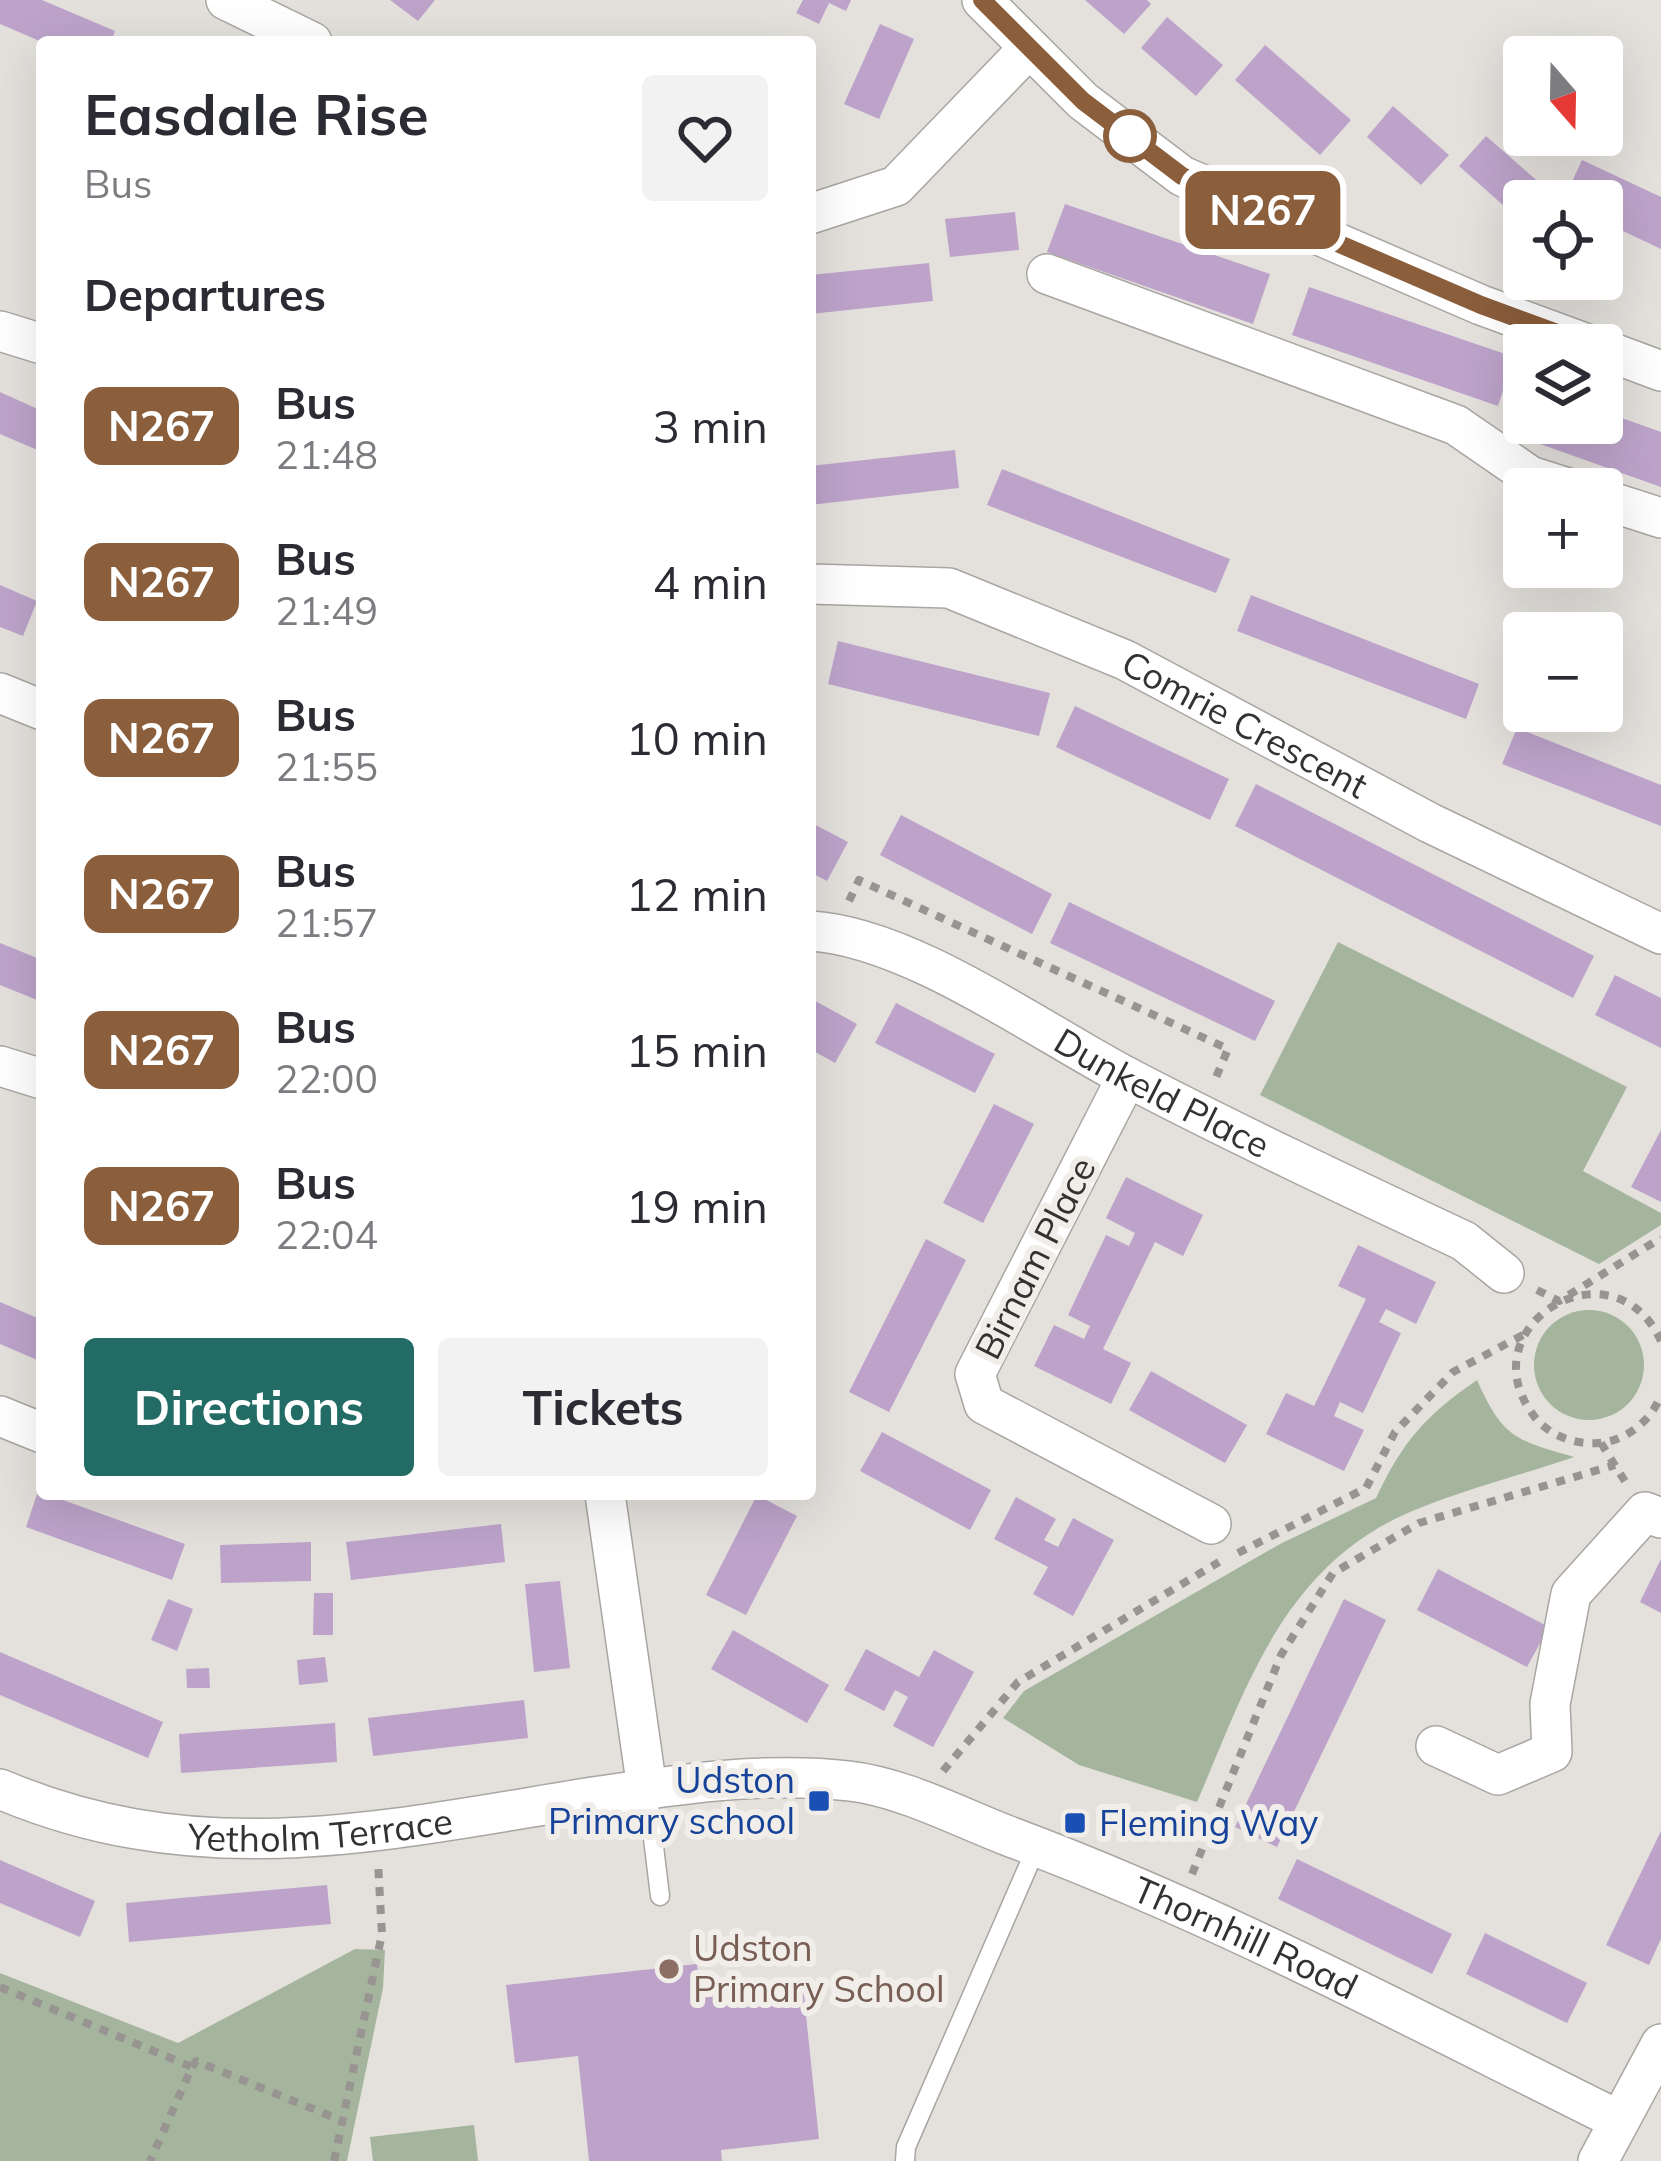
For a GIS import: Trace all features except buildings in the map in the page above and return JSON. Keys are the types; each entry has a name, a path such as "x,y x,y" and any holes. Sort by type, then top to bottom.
{"street":[{"path":"226,0 300,36"},
{"path":"982,0 1083,101 1182,176 1533,324"},
{"path":"816,212 896,186 1028,48"},
{"path":"1047,274 1456,425 1518,468"},
{"path":"0,331 36,342"},
{"path":"1623,357 1661,371"},
{"path":"1623,506 1661,518"},
{"name":"Comrie Crescent","path":"816,584 949,588 1124,660 1430,823 1661,934"},
{"path":"0,693 36,708"},
{"name":"Dunkeld Place","path":"816,932 832,932 886,950 1127,1077 1464,1241 1504,1273"},
{"path":"0,1066 36,1077"},
{"name":"Birnam Place","path":"1127,1077 975,1374 984,1405 1211,1524"},
{"path":"0,1416 36,1431"},
{"path":"605,1500 646,1789"},
{"path":"1436,1746 1498,1774 1552,1752 1550,1704 1571,1594 1645,1512 1661,1518"},
{"name":"Thornhill Road","path":"646,1789 746,1780 851,1781 1037,1846 1180,1904 1618,2120"},
{"name":"Yetholm Terrace","path":"0,1790 87,1820 196,1841 377,1831 646,1789"},
{"path":"1598,2161 1661,2044"}],"lane":[{"path":"646,1789 660,1896"},
{"path":"905,2161 906,2147 1037,1846"}],"path":[{"path":"860,880 1228,1049"},
{"path":"1660,1402 1644,1423 1601,1443 1556,1435 1524,1402 1517,1356 1539,1314 1661,1238"},
{"path":"1559,1301 1605,1294 1628,1302 1646,1316 1661,1341"},
{"path":"1180,1904 1281,1654 1333,1573 1419,1522 1615,1465"},
{"path":"334,2161 382,1934 377,1831"},
{"path":"0,1988 192,2067"},
{"path":"150,2161 196,2061 345,2122"}],"green space":[{"path":"1338,942 1627,1087 1583,1171 1661,1213 1661,1225 1599,1264 1260,1095"},
{"path":"1589,1310 1610,1314 1628,1326 1640,1344 1644,1365 1640,1386 1628,1404 1610,1416 1589,1420 1568,1416 1550,1404 1538,1386 1534,1365 1538,1344 1550,1326 1568,1314"},
{"path":"1477,1380 1495,1414 1513,1434 1574,1457 1419,1508 1340,1555 1286,1616 1265,1651 1197,1802 1079,1765 1003,1718 1024,1691 1280,1544 1376,1498 1417,1431"},
{"path":"355,1949 385,1950 383,1988 347,2161 0,2161 0,1973 178,2043"},
{"path":"474,2125 478,2161 373,2161 370,2137"}],"bus line":[{"name":"N267","path":"982,0 1083,101 1182,176 1533,324"}],"place":[{"name":"Udston Primary school","path":"819,1801"},
{"name":"Fleming Way","path":"1075,1823"},
{"name":"Udston Primary School","path":"669,1969"}]}
